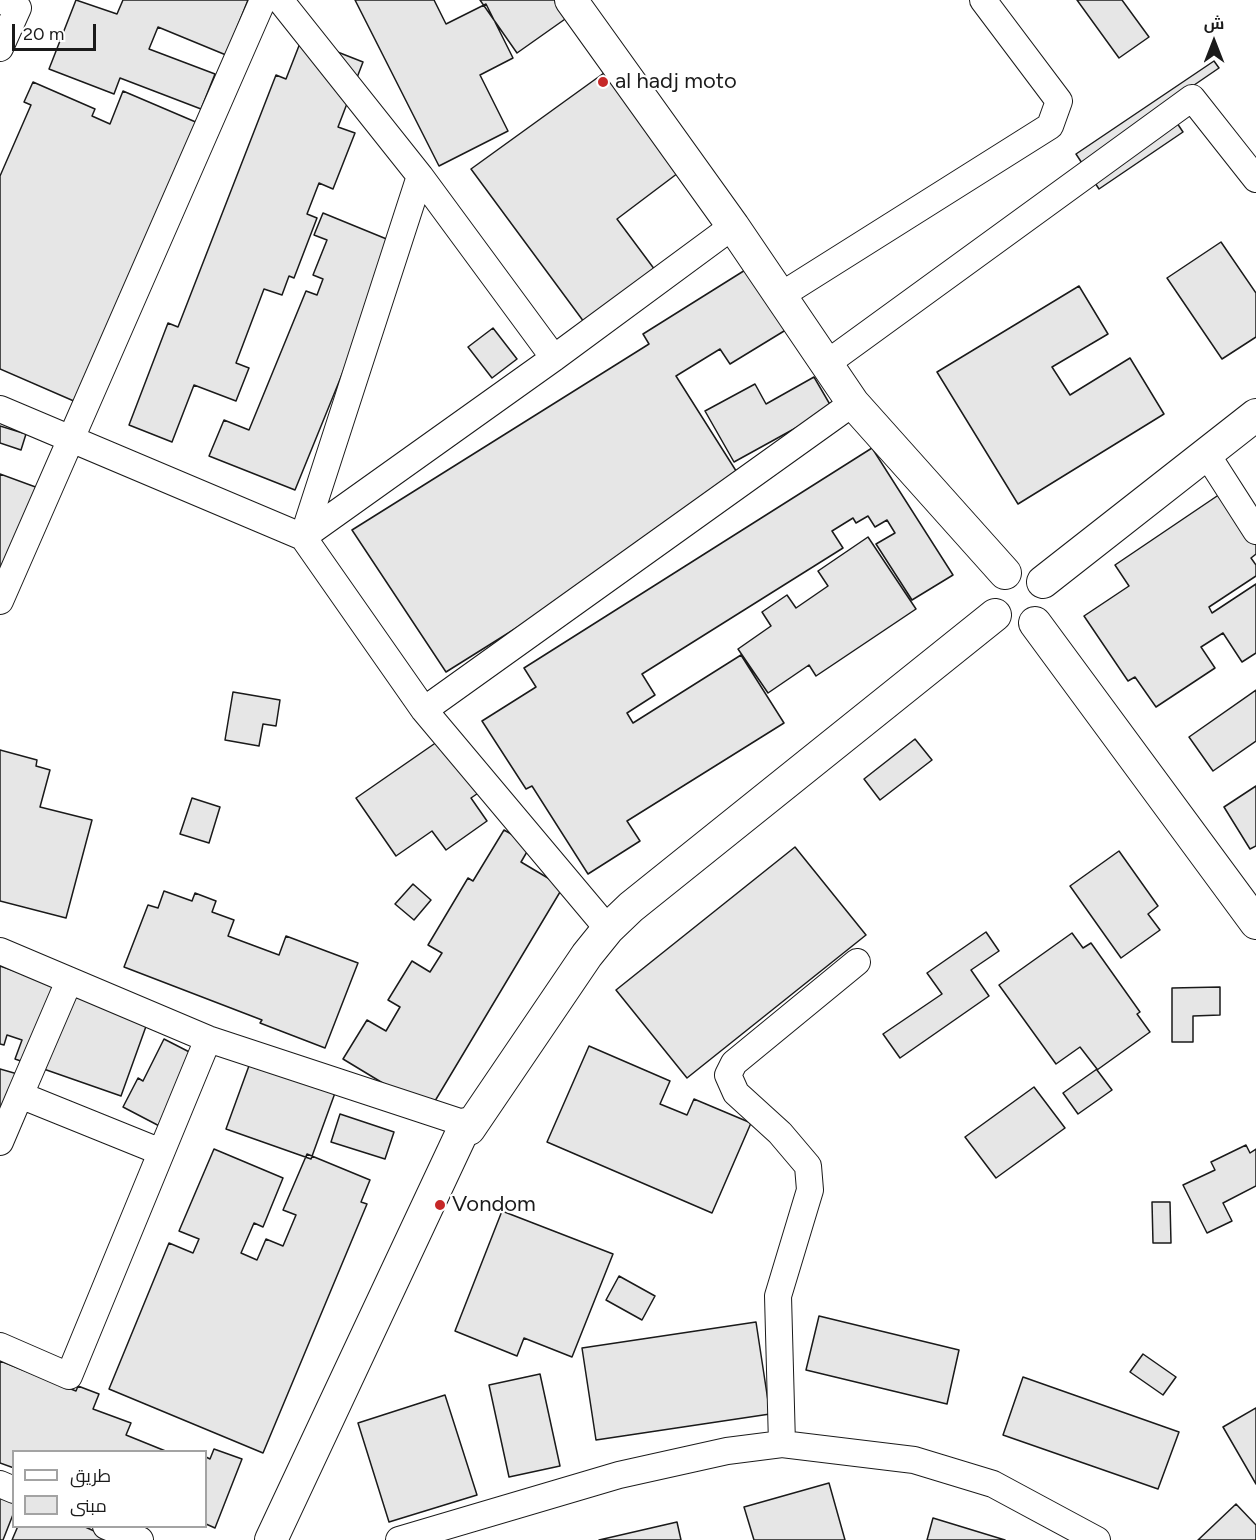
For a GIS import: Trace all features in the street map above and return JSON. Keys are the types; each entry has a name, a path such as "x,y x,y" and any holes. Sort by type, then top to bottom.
{"street":[{"path":"0,48 18,8 1,0"},
{"path":"0,600 263,0"},
{"path":"280,0 420,177 554,358"},
{"path":"571,0 733,226 853,403 1005,573"},
{"path":"780,296 1050,126 1059,101 984,0"},
{"path":"826,364 1192,98 1256,179"},
{"path":"303,537 420,177"},
{"path":"303,537 554,358 733,226"},
{"path":"424,710 853,403"},
{"path":"0,409 303,537 424,710 608,928"},
{"path":"1042,582 1256,415"},
{"path":"1206,453 1256,531"},
{"path":"1021,570 1037,576 1042,582 1048,601 1044,614 1035,623 1013,627 1000,621 995,615 991,608 991,592 998,578 1005,573 1021,570"},
{"path":"0,951 208,1039 466,1124 469,1129 608,928 995,615"},
{"path":"1035,623 1256,923"},
{"path":"782,1444 778,1296 810,1190 808,1166 780,1133 736,1094 728,1075 734,1064 857,962"},
{"path":"0,1142 69,981"},
{"path":"0,1346 69,1376 208,1039"},
{"path":"20,1095 161,1152"},
{"path":"271,1540 466,1124"},
{"path":"399,1540 619,1475 727,1452 782,1444 914,1460 981,1481 1097,1540"},
{"path":"109,1528 140,1540"}],"building":[{"path":"76,0 117,14 123,0 248,0 226,55 158,27 149,49 215,74 201,109 120,78 114,94 49,69"},
{"path":"355,0 434,0 446,24 486,4 513,58 480,75 508,131 439,166"},
{"path":"480,0 556,0 568,17 517,53"},
{"path":"1077,0 1122,0 1149,37 1119,58"},
{"path":"302,38 363,62 338,127 355,133 333,189 319,183 307,214 317,218 294,278 289,276 282,295 264,289 236,363 249,368 236,401 194,385 172,442 129,425 168,323 178,327 276,75 286,79"},
{"path":"1214,61 1219,68 1165,105 1183,132 1099,189 1076,154"},
{"path":"615,65 682,170 617,219 655,270 584,322 471,169"},
{"path":"33,82 95,109 92,116 110,124 123,91 198,123 83,405 0,369 0,176 31,105 24,102"},
{"path":"323,213 389,240 380,281 295,490 209,456 224,420 249,430 306,291 317,295 323,279 313,275 327,240 314,235"},
{"path":"1221,242 1256,293 1256,337 1222,359 1167,278"},
{"path":"750,267 789,328 730,364 720,349 676,376 745,485 446,672 352,530 649,344 643,334"},
{"path":"1079,286 1108,334 1052,367 1070,395 1130,358 1164,414 1018,504 937,372"},
{"path":"493,328 517,359 492,378 468,347"},
{"path":"814,377 832,408 734,462 705,411 755,384 766,404"},
{"path":"0,426 26,434 21,450 0,443"},
{"path":"872,448 953,575 912,600 876,544 895,533 887,520 875,527 868,516 856,523 853,518 832,531 843,548 642,674 655,695 627,713 633,723 741,655 784,723 627,821 640,841 588,874 532,786 526,789 482,721 536,687 524,668"},
{"path":"0,474 41,489 0,598"},
{"path":"1223,492 1256,540 1256,554 1251,558 1256,565 1256,576 1209,607 1212,613 1256,584 1256,653 1242,662 1223,633 1201,647 1215,668 1156,707 1135,677 1128,681 1084,616 1129,586 1115,565"},
{"path":"868,537 916,609 816,676 809,665 768,693 738,649 771,626 762,612 787,595 796,608 828,586 818,571"},
{"path":"1256,690 1256,741 1213,771 1189,737"},
{"path":"233,692 280,700 276,726 263,724 259,746 225,740"},
{"path":"447,735 484,789 471,798 487,821 446,850 432,831 396,856 356,798"},
{"path":"915,739 932,760 880,800 864,779"},
{"path":"0,750 37,760 36,766 50,770 40,807 92,820 66,918 0,901"},
{"path":"1256,786 1256,846 1250,849 1224,807"},
{"path":"192,798 220,807 209,843 180,834"},
{"path":"504,830 531,845 521,862 563,887 429,1111 343,1059 367,1020 386,1031 400,1007 388,1000 412,961 430,972 442,953 428,945 468,878 473,881"},
{"path":"795,847 866,935 687,1078 616,990"},
{"path":"1119,851 1158,906 1148,914 1160,930 1121,958 1070,886"},
{"path":"413,884 431,900 414,920 395,904"},
{"path":"164,891 192,901 195,893 216,901 212,912 234,920 228,936 279,955 286,936 358,963 325,1048 260,1023 262,1020 124,967 148,905 158,908"},
{"path":"986,932 999,951 971,970 989,996 900,1058 883,1034 942,994 927,973"},
{"path":"1072,933 1083,948 1091,943 1140,1012 1137,1014 1150,1032 1097,1070 1112,1090 1078,1114 1063,1093 1097,1069 1080,1047 1056,1064 999,985"},
{"path":"0,966 149,1018 121,1096 15,1059 22,1040 7,1035 4,1045 0,1044"},
{"path":"1220,987 1220,1015 1193,1016 1193,1042 1172,1042 1172,988"},
{"path":"164,1039 203,1059 167,1130 123,1107 138,1078 143,1081"},
{"path":"589,1046 670,1081 660,1104 687,1115 694,1099 751,1123 712,1213 547,1142"},
{"path":"250,1063 335,1093 311,1159 226,1129"},
{"path":"0,1069 21,1075 0,1139"},
{"path":"1034,1087 1065,1128 996,1178 965,1137"},
{"path":"340,1114 394,1132 385,1159 331,1142"},
{"path":"1246,1145 1250,1153 1256,1149 1256,1186 1223,1203 1232,1221 1207,1233 1183,1185 1215,1170 1211,1162"},
{"path":"214,1149 283,1178 263,1227 254,1223 241,1253 257,1260 266,1239 283,1246 296,1215 283,1210 307,1154 370,1180 361,1202 367,1204 263,1453 109,1389 169,1243 193,1253 199,1239 179,1231"},
{"path":"1152,1202 1170,1202 1171,1243 1153,1243"},
{"path":"502,1211 613,1254 572,1357 524,1338 517,1356 455,1331"},
{"path":"619,1276 655,1296 642,1320 606,1300"},
{"path":"819,1316 959,1350 947,1404 806,1370"},
{"path":"756,1322 770,1414 596,1440 582,1348"},
{"path":"1143,1354 1176,1377 1163,1395 1130,1372"},
{"path":"0,1361 76,1391 78,1386 99,1394 93,1409 131,1423 126,1435 163,1450 12,1450 12,1467 0,1463"},
{"path":"540,1374 560,1466 509,1477 489,1385"},
{"path":"1023,1377 1179,1432 1158,1489 1003,1435"},
{"path":"445,1395 477,1495 389,1522 358,1423"},
{"path":"1256,1408 1256,1484 1223,1427"},
{"path":"214,1449 242,1459 215,1528 207,1524 207,1458 210,1459"},
{"path":"829,1483 845,1540 754,1540 744,1507"},
{"path":"0,1493 12,1497 12,1517 3,1540 0,1540"},
{"path":"1236,1504 1256,1525 1256,1540 1198,1540"},
{"path":"933,1518 1005,1540 927,1540"},
{"path":"677,1522 681,1540 599,1540"},
{"path":"17,1528 87,1528 114,1540 12,1540"}],"place":[{"name":"al hadj moto","path":"603,82"},
{"name":"Vondom","path":"440,1205"}]}
